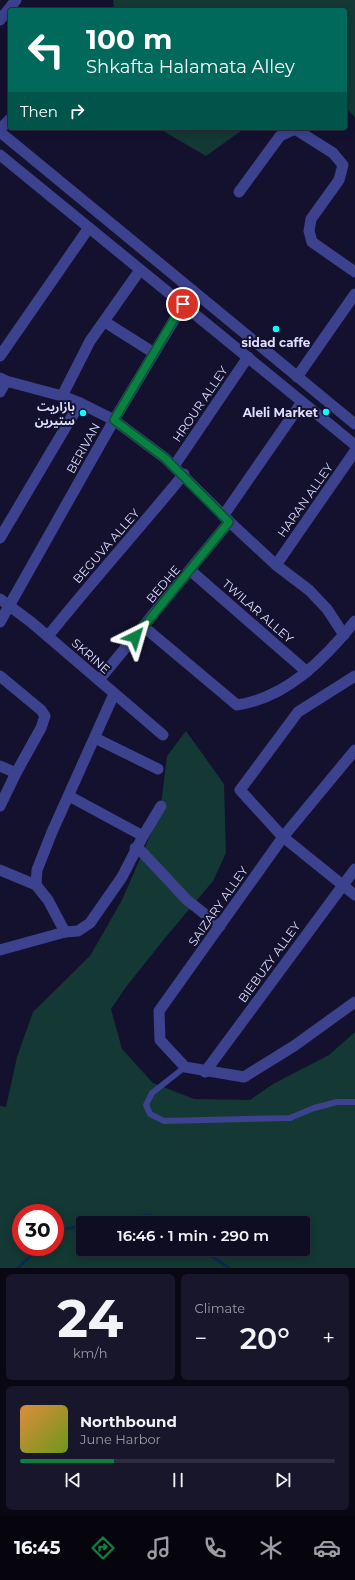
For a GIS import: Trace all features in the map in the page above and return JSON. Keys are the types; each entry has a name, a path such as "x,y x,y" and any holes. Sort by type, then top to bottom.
{"street":[{"path":"0,20 8,11"},
{"path":"8,121 0,131 355,424"},
{"path":"239,192 280,136 293,130"},
{"path":"297,130 333,153 343,165 339,180 311,220 309,231 312,242 355,272"},
{"path":"0,155 88,229 183,304 355,445"},
{"path":"0,356 88,229"},
{"path":"62,396 90,341 105,322 140,270"},
{"name":"BERIVAN","path":"0,622 4,602 192,290"},
{"path":"297,377 355,294"},
{"path":"105,322 154,353"},
{"name":"HROUR ALLEY","path":"174,466 248,357"},
{"path":"0,392 3,380 62,396 114,420 184,474 226,519 276,565 313,595 327,609 344,634"},
{"name":"BEDHE","path":"99,680 191,570 302,402"},
{"path":"0,538 80,403"},
{"name":"HARAN ALLEY","path":"276,565 355,451"},
{"name":"BEGUVA ALLEY","path":"48,636 93,580 129,541 184,474"},
{"name":"TWILAR ALLEY","path":"191,570 308,672"},
{"name":"SKRINE","path":"4,602 48,636 163,735"},
{"path":"144,627 237,706 268,696 308,672 355,621"},
{"path":"0,676 41,710 45,716 41,728 0,806"},
{"path":"355,676 298,712 240,790 283,837 355,895"},
{"path":"36,885 37,870 114,694"},
{"path":"95,738 158,769"},
{"name":"SAIZARY ALLEY","path":"185,1067 160,1040 159,1011 283,837 355,750"},
{"path":"0,766 16,773"},
{"path":"69,796 143,836"},
{"path":"0,950 65,932 78,931 90,923 122,877 135,848 161,806"},
{"path":"135,848 142,852 187,900 220,926"},
{"name":"BIEBUZY ALLEY","path":"204,1072 355,869"},
{"path":"0,870 36,885 48,900 65,932"},
{"path":"185,1067 204,1072 244,1077 294,1046 355,1002"}],"lane":[{"path":"185,1067 152,1093 146,1105 150,1114 164,1121 290,1118 314,1108 337,1102 355,1102"}],"green space":[{"path":"113,0 355,0 355,117 347,109 347,8 114,8"},
{"path":"161,130 242,130 206,156"},
{"path":"186,731 224,784 226,853 213,881 165,938 126,987 111,1009 122,1049 153,1083 194,1099 250,1100 273,1084 329,1055 355,1032 355,1268 0,1268 0,1106 6,1107 17,1057 33,1012 90,956 122,900 160,813 167,756"}],"waterway":[{"path":"144,1216 152,1216"},
{"path":"64,1229 76,1227"},
{"path":"18,1268 31,1256"},
{"path":"211,1256 229,1268"}],"place":[{"name":"sidad caffe","path":"276,329"},
{"name":"Aleli Market","path":"326,412"},
{"name":"بازاريت ستيرين","path":"83,413"}],"route":[{"path":"135,637 229,522 184,474 114,420 183,304"}]}
